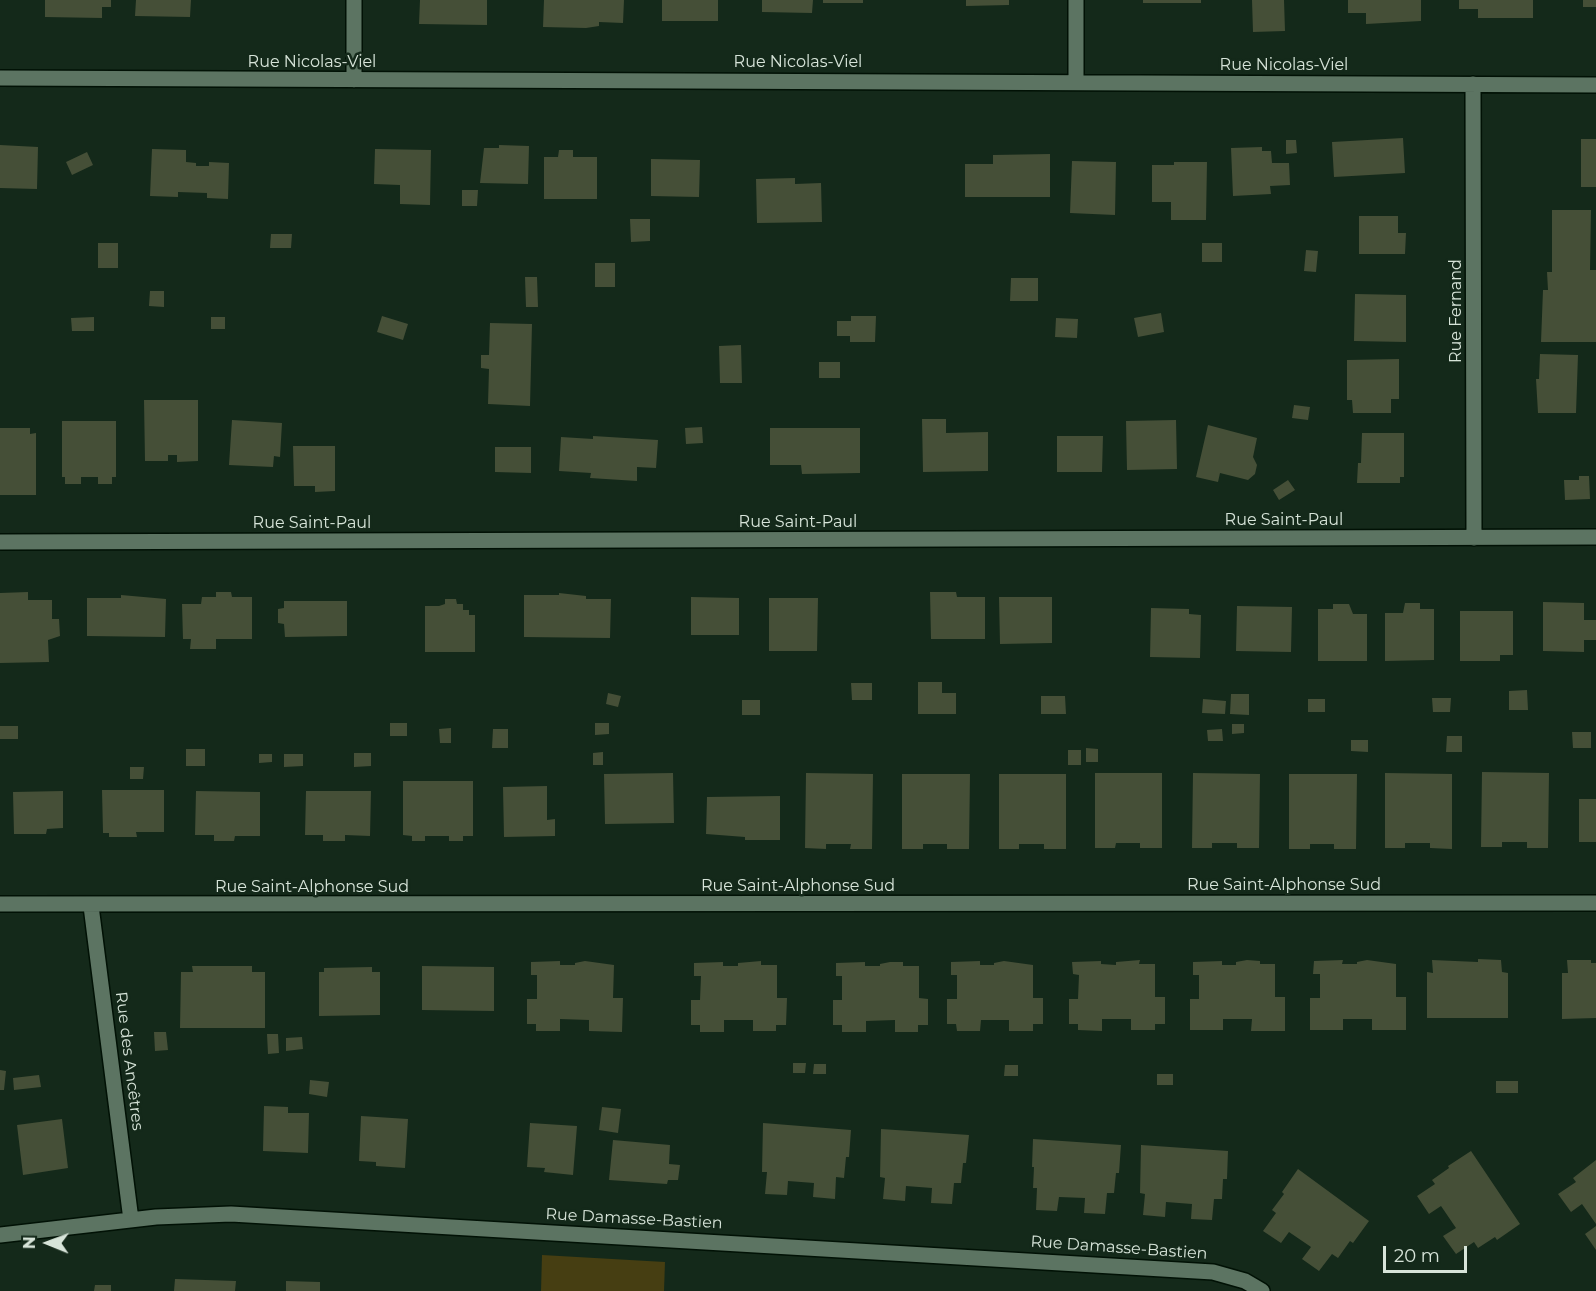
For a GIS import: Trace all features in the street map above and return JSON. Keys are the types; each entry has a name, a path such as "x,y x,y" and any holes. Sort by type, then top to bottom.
{"street":[{"path":"354,0 354,80"},
{"path":"1076,0 1076,81"},
{"name":"Rue Nicolas-Viel","path":"0,78 1596,85"},
{"name":"Rue Fernand","path":"1473,84 1474,538"},
{"name":"Rue Saint-Paul","path":"0,542 1596,537"},
{"name":"Rue Saint-Alphonse Sud","path":"0,904 91,906 1596,903"},
{"name":"Rue des Ancêtres","path":"91,906 131,1220"},
{"name":"Rue Damasse-Bastien","path":"0,1235 181,1214 231,1214 1213,1272 1245,1281 1262,1291"}],"shaded area":[{"path":"542,1255 665,1262 664,1291 541,1291"}],"building":[{"path":"45,0 111,0 111,7 102,7 102,18 45,17"},
{"path":"136,0 191,0 190,17 135,16"},
{"path":"420,0 487,0 487,25 419,24"},
{"path":"544,0 624,0 623,23 599,22 599,26 586,28 543,27"},
{"path":"662,0 718,0 718,21 662,21"},
{"path":"762,0 813,0 812,13 762,12"},
{"path":"823,0 863,0 863,3 823,3"},
{"path":"966,0 1009,0 1009,5 966,6"},
{"path":"1143,0 1201,0 1201,3 1143,3"},
{"path":"1252,0 1284,0 1285,31 1253,32"},
{"path":"1348,0 1421,0 1421,21 1366,24 1366,13 1348,13"},
{"path":"1459,0 1533,0 1533,18 1478,18 1478,9 1459,9"},
{"path":"1583,0 1596,0 1596,7 1583,7"},
{"path":"1403,138 1405,173 1334,177 1332,142"},
{"path":"1581,139 1596,139 1596,187 1581,187"},
{"path":"1286,140 1296,140 1297,153 1286,154"},
{"path":"0,145 38,147 37,189 0,188"},
{"path":"499,145 529,146 528,184 480,183 484,148 499,148"},
{"path":"1262,147 1262,151 1271,151 1272,163 1289,163 1290,185 1270,186 1271,194 1233,196 1231,148"},
{"path":"152,149 186,150 186,162 196,163 196,166 209,166 209,162 229,163 228,199 207,198 207,193 178,192 178,197 150,196"},
{"path":"375,149 431,150 430,205 400,204 400,185 374,184"},
{"path":"559,150 573,150 573,157 597,157 597,199 544,199 544,157 558,157"},
{"path":"87,152 93,165 72,175 66,162"},
{"path":"1050,154 1050,197 965,197 965,164 993,164 993,155"},
{"path":"651,159 700,160 699,197 651,196"},
{"path":"1072,161 1116,162 1115,215 1070,213"},
{"path":"1174,162 1207,162 1206,220 1171,220 1171,202 1152,202 1152,165 1174,165"},
{"path":"795,178 795,184 821,183 822,222 757,223 756,179"},
{"path":"462,190 478,190 477,206 462,206"},
{"path":"1552,210 1591,210 1590,270 1596,270 1596,342 1541,342 1543,290 1548,290 1547,272 1552,272"},
{"path":"1359,216 1398,216 1398,233 1406,233 1405,254 1359,254"},
{"path":"630,219 650,219 650,241 631,242"},
{"path":"271,234 292,234 291,248 270,248"},
{"path":"98,243 118,243 118,268 98,268"},
{"path":"1202,243 1222,243 1222,262 1202,262"},
{"path":"1306,250 1318,251 1316,272 1304,271"},
{"path":"595,263 615,263 615,287 595,287"},
{"path":"525,277 537,277 538,307 526,307"},
{"path":"1011,278 1038,278 1038,301 1010,301"},
{"path":"150,291 164,291 164,307 149,306"},
{"path":"1355,294 1406,295 1406,342 1354,341"},
{"path":"1161,313 1164,332 1138,337 1134,318"},
{"path":"382,316 408,324 403,340 377,332"},
{"path":"851,316 876,316 875,342 850,342 850,336 837,336 837,321 851,321"},
{"path":"94,317 94,331 72,331 71,318"},
{"path":"211,317 225,317 225,329 211,329"},
{"path":"1056,318 1078,319 1077,338 1055,337"},
{"path":"490,323 532,324 530,406 488,404 489,369 481,368 481,355 489,355"},
{"path":"741,345 742,383 720,383 719,346"},
{"path":"1540,354 1578,355 1576,413 1538,413 1536,379 1539,379"},
{"path":"1399,359 1399,399 1391,399 1391,413 1353,413 1352,400 1347,400 1347,360"},
{"path":"819,362 840,362 840,378 819,378"},
{"path":"144,400 198,400 198,461 177,462 177,455 168,455 168,461 145,461"},
{"path":"1294,405 1310,407 1308,420 1292,418"},
{"path":"922,419 946,419 946,433 988,432 988,471 923,472"},
{"path":"232,420 282,423 280,457 274,456 273,467 229,465"},
{"path":"1176,420 1177,469 1127,470 1126,421"},
{"path":"62,421 116,421 116,477 112,477 112,484 98,484 98,477 81,477 81,484 65,484 65,477 62,477"},
{"path":"1208,425 1257,438 1253,457 1257,465 1255,474 1248,480 1220,473 1218,482 1196,477"},
{"path":"702,427 703,443 686,444 685,428"},
{"path":"0,428 30,428 30,434 36,433 36,495 0,495"},
{"path":"770,428 860,428 860,473 802,474 801,465 770,465"},
{"path":"1362,433 1404,433 1404,477 1400,477 1400,483 1357,483 1358,463 1361,463"},
{"path":"593,436 658,440 656,468 637,467 637,481 590,478 591,473 559,471 561,437 593,439"},
{"path":"1057,436 1103,436 1102,472 1057,472"},
{"path":"293,446 335,446 335,491 315,492 315,486 294,486"},
{"path":"495,447 531,447 531,473 495,472"},
{"path":"1579,476 1589,476 1590,499 1565,500 1564,480 1579,480"},
{"path":"1288,480 1295,490 1279,500 1273,490"},
{"path":"28,592 28,600 52,600 52,619 59,619 60,636 48,640 49,662 0,663 0,593"},
{"path":"216,592 231,592 232,597 252,597 252,639 216,639 216,649 190,649 191,639 183,639 182,604 201,604 202,597 216,597"},
{"path":"930,592 956,592 957,597 985,597 985,639 931,639"},
{"path":"559,593 586,596 586,599 611,599 610,638 524,637 524,595 559,595"},
{"path":"121,595 166,599 165,637 87,636 87,598 121,598"},
{"path":"691,597 739,598 739,635 691,635"},
{"path":"999,597 1052,597 1052,643 1000,644"},
{"path":"769,598 818,598 817,651 769,651"},
{"path":"445,599 456,599 457,604 463,604 463,610 469,610 469,615 475,615 475,652 425,652 425,606 445,604"},
{"path":"284,601 347,601 347,636 285,637 284,624 278,623 278,609 284,608"},
{"path":"1543,602 1584,603 1584,620 1596,620 1596,640 1584,640 1584,652 1543,651"},
{"path":"1405,603 1420,603 1420,609 1434,609 1434,660 1385,661 1385,613 1403,613"},
{"path":"1333,604 1349,604 1353,614 1367,614 1367,661 1318,661 1318,609 1333,609"},
{"path":"1237,606 1292,607 1291,652 1236,651"},
{"path":"1151,608 1189,609 1189,614 1201,615 1200,658 1150,657"},
{"path":"1460,611 1513,611 1513,655 1500,655 1500,661 1460,661"},
{"path":"918,682 942,682 942,693 956,693 956,714 918,714"},
{"path":"851,683 872,683 872,700 852,700"},
{"path":"1527,690 1528,710 1509,710 1509,691"},
{"path":"608,693 621,696 618,707 606,704"},
{"path":"1231,694 1249,694 1249,715 1230,714"},
{"path":"1041,696 1065,696 1066,714 1041,714"},
{"path":"1432,698 1451,698 1450,712 1433,712"},
{"path":"1203,699 1226,701 1225,714 1202,713"},
{"path":"1308,699 1325,699 1325,712 1308,712"},
{"path":"742,700 760,700 760,715 742,715"},
{"path":"390,723 407,723 407,736 390,736"},
{"path":"595,723 609,723 609,734 595,735"},
{"path":"1232,724 1244,724 1244,733 1232,734"},
{"path":"0,726 18,726 18,739 0,739"},
{"path":"451,728 451,743 440,743 439,729"},
{"path":"493,729 508,729 508,748 492,748"},
{"path":"1222,729 1223,741 1208,741 1207,730"},
{"path":"1572,732 1591,732 1591,748 1573,748"},
{"path":"1447,736 1462,736 1462,752 1446,752"},
{"path":"1351,740 1368,740 1368,752 1351,751"},
{"path":"1086,748 1098,749 1098,762 1086,762"},
{"path":"186,749 205,749 205,766 186,766"},
{"path":"1068,750 1081,750 1081,765 1068,765"},
{"path":"603,752 603,765 593,765 593,753"},
{"path":"354,753 371,753 371,766 354,767"},
{"path":"259,754 272,754 272,762 259,763"},
{"path":"284,754 303,754 303,766 284,767"},
{"path":"130,767 144,767 143,779 130,779"},
{"path":"1482,772 1549,773 1548,848 1527,848 1527,842 1502,842 1502,847 1481,847"},
{"path":"673,773 674,823 605,824 604,774"},
{"path":"806,773 873,774 872,849 850,849 851,844 826,844 826,849 805,848"},
{"path":"1095,773 1162,773 1162,848 1140,848 1140,843 1116,843 1115,848 1095,848"},
{"path":"1193,773 1260,774 1259,848 1237,848 1237,843 1212,843 1212,848 1192,848"},
{"path":"1385,773 1452,774 1452,849 1430,848 1430,843 1405,843 1405,848 1385,848"},
{"path":"902,774 970,774 969,849 947,849 947,844 923,844 923,849 902,849"},
{"path":"999,774 1066,774 1066,849 1044,849 1044,844 1019,844 1019,849 999,849"},
{"path":"1289,774 1357,774 1356,849 1334,849 1334,844 1310,844 1310,849 1289,849"},
{"path":"403,781 473,781 473,836 463,836 463,841 449,841 449,836 425,836 425,841 412,841 412,836 403,835"},
{"path":"547,786 547,820 555,819 555,836 504,837 503,787"},
{"path":"102,790 164,790 164,832 136,832 137,837 109,837 109,833 103,833"},
{"path":"63,791 63,828 47,829 46,834 14,834 13,792"},
{"path":"196,791 260,792 260,836 235,836 234,841 214,841 214,835 195,835"},
{"path":"306,791 371,791 370,836 345,835 345,841 323,841 323,835 305,835"},
{"path":"780,796 780,840 745,840 745,837 706,834 707,797"},
{"path":"1579,799 1596,799 1596,842 1579,842"},
{"path":"1478,959 1501,960 1502,972 1508,973 1508,1018 1427,1018 1427,972 1433,973 1432,960 1478,962"},
{"path":"1140,960 1139,964 1155,964 1155,997 1165,997 1165,1024 1155,1024 1155,1030 1131,1030 1131,1019 1102,1019 1102,1031 1078,1030 1078,1024 1069,1024 1069,999 1078,999 1079,975 1073,974 1072,962 1101,961 1101,964 1116,965 1116,962"},
{"path":"1343,960 1342,964 1357,964 1357,962 1367,960 1396,964 1396,997 1406,997 1406,1030 1372,1030 1372,1019 1343,1019 1343,1030 1310,1030 1310,998 1320,998 1320,974 1313,974 1314,961"},
{"path":"1567,960 1591,960 1591,963 1596,963 1596,1018 1562,1019 1562,973 1568,973"},
{"path":"560,961 560,965 575,965 575,963 585,961 614,965 613,998 623,998 622,1032 589,1031 589,1020 560,1019 560,1031 536,1031 536,1024 527,1024 527,999 537,999 537,975 531,975 531,962"},
{"path":"761,961 761,965 777,965 777,998 787,998 786,1025 776,1025 776,1031 753,1031 753,1020 724,1020 724,1032 700,1032 700,1025 691,1025 691,1000 700,1000 701,976 694,976 694,963 723,962 723,966 738,966 738,963"},
{"path":"980,961 980,965 994,965 994,963 1004,961 1033,965 1033,998 1043,998 1043,1024 1033,1024 1033,1031 1009,1031 1009,1020 981,1020 980,1031 957,1031 956,1024 947,1024 947,999 957,999 957,975 951,975 951,962"},
{"path":"1222,961 1222,965 1236,965 1236,962 1260,961 1260,964 1275,964 1275,997 1285,997 1285,1031 1251,1031 1252,1019 1223,1019 1223,1030 1190,1030 1190,999 1199,999 1199,975 1193,975 1193,962"},
{"path":"865,962 865,966 903,962 903,966 919,966 919,998 928,999 928,1025 918,1025 918,1032 895,1032 895,1020 866,1021 866,1032 842,1032 842,1025 833,1025 833,1000 842,1000 842,976 836,976 836,963"},
{"path":"192,966 252,966 252,972 265,972 265,1028 180,1028 181,972 193,972"},
{"path":"422,966 494,967 494,1011 422,1010"},
{"path":"372,967 372,972 380,972 380,1015 319,1016 319,972 324,972 324,968"},
{"path":"154,1032 166,1032 168,1050 155,1051"},
{"path":"267,1034 278,1034 279,1053 268,1054"},
{"path":"302,1037 303,1049 286,1051 286,1038"},
{"path":"793,1063 806,1063 805,1073 793,1073"},
{"path":"814,1064 826,1064 826,1074 813,1074"},
{"path":"1005,1065 1018,1065 1018,1076 1004,1076"},
{"path":"0,1070 6,1071 4,1090 0,1090"},
{"path":"1157,1074 1173,1074 1173,1085 1157,1085"},
{"path":"39,1075 41,1087 14,1090 13,1078"},
{"path":"310,1080 329,1082 327,1097 309,1094"},
{"path":"1496,1081 1518,1081 1518,1093 1496,1093"},
{"path":"264,1106 288,1107 288,1113 309,1113 308,1153 263,1151"},
{"path":"602,1107 621,1109 618,1133 599,1130"},
{"path":"361,1116 408,1119 405,1168 376,1166 376,1162 359,1161"},
{"path":"62,1119 68,1168 23,1175 17,1125"},
{"path":"530,1123 577,1126 573,1175 544,1172 545,1168 527,1167"},
{"path":"763,1123 851,1130 849,1157 846,1157 844,1178 836,1177 835,1199 813,1197 814,1183 788,1181 787,1195 765,1194 767,1172 762,1172"},
{"path":"881,1129 969,1135 966,1163 963,1163 961,1183 954,1183 952,1204 931,1203 932,1188 906,1186 905,1201 883,1199 885,1178 880,1177"},
{"path":"1033,1139 1121,1145 1119,1173 1116,1173 1114,1193 1107,1193 1105,1214 1084,1213 1085,1198 1059,1197 1057,1211 1036,1210 1037,1188 1033,1188 1034,1167 1032,1167"},
{"path":"613,1140 670,1145 669,1164 680,1165 678,1180 668,1180 667,1184 609,1180"},
{"path":"1141,1145 1228,1151 1227,1179 1223,1179 1222,1199 1214,1199 1212,1220 1191,1219 1192,1204 1166,1202 1165,1217 1143,1215 1145,1194 1140,1193"},
{"path":"1471,1151 1520,1224 1497,1240 1495,1237 1478,1248 1474,1242 1456,1254 1443,1236 1456,1228 1441,1206 1429,1214 1417,1196 1435,1184 1432,1180 1449,1168 1448,1166"},
{"path":"1596,1160 1596,1224 1582,1204 1571,1212 1558,1194 1576,1182 1573,1178"},
{"path":"1298,1169 1369,1221 1353,1243 1350,1241 1338,1258 1332,1254 1319,1271 1302,1259 1311,1247 1289,1232 1281,1243 1263,1231 1276,1213 1272,1210 1284,1194 1282,1192"},
{"path":"1596,1226 1596,1250 1585,1234"},
{"path":"175,1279 236,1281 235,1291 174,1291"},
{"path":"286,1281 320,1282 320,1291 286,1291"},
{"path":"95,1285 111,1285 111,1291 94,1291"}]}
